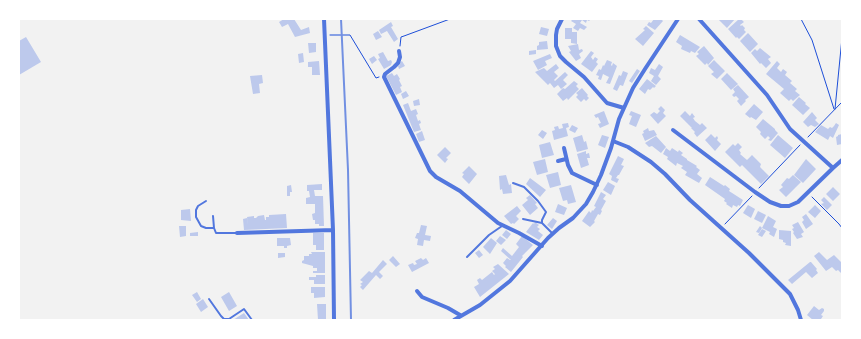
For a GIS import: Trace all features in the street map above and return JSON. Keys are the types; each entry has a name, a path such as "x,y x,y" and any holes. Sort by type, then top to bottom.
{"street":[{"path":"324,19 333,230 334,320"},
{"path":"562,19 556,35 556,46 560,56 584,77 607,103 624,108"},
{"path":"454,320 480,305 504,286 553,234 582,209 597,185 624,108 641,75 678,19"},
{"path":"699,19 767,95 790,128 833,168"},
{"path":"399,51 400,57 396,65 384,76 384,79 426,164 433,174 460,191 503,225 542,246"},
{"path":"673,130 755,192 774,204 785,206 795,204 842,160"},
{"path":"613,141 639,154 665,174 677,188 749,253 790,294 801,320"},
{"path":"564,148 566,159 572,173 597,185"},
{"path":"558,161 566,159"},
{"path":"237,233 333,230"},
{"path":"417,291 422,297 448,308 460,316"}],"lane":[{"path":"513,183 524,187 545,210 546,213 542,223"},
{"path":"206,201 196,208 196,217 198,223 204,228 214,228"},
{"path":"213,216 216,234 237,233"},
{"path":"523,219 542,223 553,234"},
{"path":"467,257 489,235 503,225"},
{"path":"209,299 224,319 229,318 244,309 252,320"}],"path":[{"path":"399,51 401,38 404,36 450,19"},
{"path":"801,19 812,40 835,110"},
{"path":"325,35 350,35 376,78 384,76"},
{"path":"835,110 842,38"},
{"path":"721,228 842,102"},
{"path":"807,193 842,228"}],"building":[{"path":"284,19 294,19 301,30 309,27 310,33 295,37 288,24 282,27 279,22"},
{"path":"573,19 591,19 589,21 587,20 586,23 582,20 580,23 587,27 584,30 580,28 578,31 573,28 576,24 571,21"},
{"path":"654,19 661,19 663,21 655,30 647,25"},
{"path":"718,19 735,19 727,28"},
{"path":"739,19 744,22 740,25 745,28 744,30 746,32 739,39 737,37 736,38 728,29"},
{"path":"391,22 393,26 391,27 398,39 394,42 387,31 381,34 379,30"},
{"path":"646,26 654,33 643,46 635,39 645,30 643,29"},
{"path":"541,27 549,29 547,36 539,34"},
{"path":"565,28 572,28 572,32 577,32 577,44 571,43 571,39 565,39"},
{"path":"378,31 382,37 376,40 373,34"},
{"path":"748,33 758,44 750,52 740,41"},
{"path":"680,35 700,47 695,53 691,51 690,53 681,49 682,46 676,42"},
{"path":"26,37 41,62 19,75 19,41"},
{"path":"547,41 548,49 537,50 539,42"},
{"path":"308,43 316,43 316,52 309,53"},
{"path":"578,44 579,50 582,49 583,51 579,54 581,58 576,61 569,52 571,51 568,46"},
{"path":"704,46 714,58 708,65 707,63 705,65 696,56 699,54 697,52"},
{"path":"760,48 771,57 768,59 771,63 766,68 761,63 760,64 751,53 755,49 757,51"},
{"path":"536,50 536,54 529,55 529,51"},
{"path":"591,51 594,53 591,57 593,60 595,57 598,59 596,62 598,64 592,72 581,64"},
{"path":"383,52 388,61 391,60 392,62 391,65 384,69 378,59 380,58 378,54"},
{"path":"303,53 304,62 299,63 298,54"},
{"path":"550,54 552,58 545,61 547,65 538,70 533,61"},
{"path":"374,56 377,60 372,64 369,59"},
{"path":"607,60 612,62 612,66 613,63 617,66 610,84 606,83 609,77 603,74 601,80 598,79 599,76 596,75"},
{"path":"714,60 725,71 717,79 711,74 714,72 708,66"},
{"path":"319,61 320,75 312,75 312,67 308,67 308,62"},
{"path":"402,61 405,66 399,69 399,63"},
{"path":"777,61 780,64 777,68 781,72 783,69 787,72 785,75 792,81 790,83 797,89 795,91 800,95 793,101 791,99 789,101 780,93 784,89 766,74"},
{"path":"556,64 559,68 554,72 558,76 554,80 555,81 565,72 568,75 563,80 567,84 561,89 558,85 554,88 550,83 548,85 535,72 544,68 547,71"},
{"path":"659,64 663,67 658,76 661,79 656,85 651,81 654,76 649,73 651,68 655,70"},
{"path":"637,69 640,71 632,83 629,81"},
{"path":"623,71 628,73 623,86 620,85 617,91 613,89 619,75 621,76"},
{"path":"392,73 394,76 397,74 402,86 400,87 402,92 396,95 386,76"},
{"path":"727,73 738,84 731,90 721,79"},
{"path":"262,75 263,83 259,84 260,93 253,94 250,76"},
{"path":"647,79 656,86 650,90 648,89 645,94 639,89"},
{"path":"574,81 578,84 576,86 579,89 568,100 567,98 563,101 557,94"},
{"path":"738,85 749,97 741,106 737,101 739,99 732,95 735,92 733,89"},
{"path":"582,88 589,98 586,101 584,99 581,102 576,97 578,95 576,93"},
{"path":"406,91 409,96 403,99 401,94"},
{"path":"799,97 810,108 803,115 792,105"},
{"path":"419,99 420,105 414,106 413,101"},
{"path":"408,103 411,111 416,109 418,121 420,120 421,123 419,124 421,130 414,132 403,105"},
{"path":"754,104 763,112 756,120 745,114"},
{"path":"661,106 665,110 663,113 666,116 658,124 650,115 654,112 657,114 660,111 658,109"},
{"path":"604,111 609,124 600,128 598,124 601,123 598,117 596,118 594,115"},
{"path":"631,111 641,115 636,127 629,124 632,116 629,115"},
{"path":"685,111 690,116 692,113 695,117 693,118 695,121 700,125 702,123 707,128 697,137 692,128 680,116"},
{"path":"812,112 817,118 815,120 819,124 815,127 811,125 808,127 803,122"},
{"path":"763,119 778,133 771,141 768,140 770,138 768,136 765,139 756,127"},
{"path":"568,123 569,127 566,128 568,136 554,140 552,131 555,130 554,127 558,126 559,129 563,128 562,124"},
{"path":"836,123 839,125 833,138 830,136 828,140 815,132 821,125 828,129 830,127 832,128"},
{"path":"572,125 578,128 575,133 569,130"},
{"path":"648,128 649,131 654,130 657,135 645,141 642,134 644,133 643,131"},
{"path":"542,130 547,133 543,139 538,135"},
{"path":"422,131 425,140 419,142 416,134"},
{"path":"711,134 715,138 717,136 717,140 721,144 715,151 705,140"},
{"path":"842,134 842,144 837,145 836,137"},
{"path":"582,135 584,142 586,141 588,149 577,152 573,138"},
{"path":"602,135 609,137 605,148 598,145"},
{"path":"778,135 793,148 785,158 770,145"},
{"path":"656,136 666,147 661,153 652,146 649,147 645,143"},
{"path":"550,142 554,155 542,158 539,145"},
{"path":"738,143 742,147 739,150 741,153 740,154 747,160 752,155 761,164 760,167 769,176 761,184 742,165 740,167 725,152 733,144 735,146"},
{"path":"445,147 451,153 446,158 448,159 445,163 437,155"},
{"path":"666,148 670,151 672,148 678,152 679,150 683,153 681,155 697,166 696,167 700,170 697,174 702,178 699,183 685,175 687,172 681,168 683,166 677,163 676,166 667,159 668,157 663,154"},
{"path":"586,151 586,154 589,153 590,158 587,158 589,165 581,168 577,154"},
{"path":"618,156 624,159 621,165 624,166 616,178 619,179 617,183 611,180 612,176 609,174"},
{"path":"545,159 548,172 537,175 533,162"},
{"path":"806,159 816,169 803,183 794,175"},
{"path":"469,166 477,174 469,184 462,177 464,174 462,173"},
{"path":"558,172 561,185 550,188 546,175"},
{"path":"506,175 509,185 511,184 512,193 503,194 502,189 500,190 499,176"},
{"path":"793,175 801,182 786,197 779,190 783,187 781,185 787,178 789,179"},
{"path":"710,177 724,186 725,185 730,189 729,191 743,200 740,206 738,205 737,207 733,205 732,208 726,204 727,203 724,201 725,199 705,185"},
{"path":"530,178 546,190 540,197 526,184"},
{"path":"608,182 615,186 611,195 603,190"},
{"path":"322,184 322,190 314,190 315,196 323,196 324,226 319,226 319,224 315,224 315,220 313,220 312,214 315,213 315,204 306,204 306,198 310,197 309,191 307,191 307,185"},
{"path":"291,185 292,192 290,192 290,196 287,196 287,186"},
{"path":"571,185 576,202 568,204 567,200 563,201 559,188"},
{"path":"833,187 840,194 833,201 826,194"},
{"path":"601,192 606,195 603,199 606,201 600,215 598,214 594,221 595,222 590,227 582,221 589,211 591,213 596,207 594,206"},
{"path":"530,195 537,203 535,204 538,208 530,215 522,205 528,200 526,198"},
{"path":"824,197 832,205 827,210 821,204 824,203 821,200"},
{"path":"558,204 567,208 564,215 555,212"},
{"path":"748,205 755,209 751,218 743,213"},
{"path":"815,205 821,211 815,218 808,212"},
{"path":"517,206 521,211 516,216 519,219 514,224 511,224 504,216"},
{"path":"190,209 191,221 181,220 181,210"},
{"path":"758,211 766,215 762,223 754,219"},
{"path":"286,214 287,228 244,230 243,219 247,218 248,226 247,217 254,216 254,218 256,218 264,215 266,220 266,217 269,217 269,215"},
{"path":"806,214 813,224 806,229 802,222 804,220 802,217"},
{"path":"768,216 776,221 773,227 777,229 774,237 769,234 770,232 762,228"},
{"path":"553,218 557,221 552,229 547,225"},
{"path":"535,222 539,225 537,227 540,229 538,231 543,235 539,240 526,232"},
{"path":"798,222 804,232 801,234 803,237 797,239 793,233 794,232 792,229 794,228 792,225"},
{"path":"421,225 427,226 425,235 431,236 430,241 424,240 423,246 417,245 418,239 415,238 417,233 419,233"},
{"path":"179,226 186,226 186,236 180,237"},
{"path":"760,226 762,228 759,233 756,232"},
{"path":"762,229 766,231 762,237 758,235"},
{"path":"506,230 511,234 507,239 502,235"},
{"path":"779,230 791,231 791,246 785,245 786,243 783,242 783,240 779,239"},
{"path":"198,232 198,236 190,236 190,233"},
{"path":"313,233 324,233 324,250 316,250 316,245 313,245"},
{"path":"500,236 506,240 501,245 496,241"},
{"path":"522,236 533,245 522,256 523,257 511,272 503,263 507,258 511,260 501,251 503,248 512,256 519,247 516,244"},
{"path":"277,238 290,238 291,245 287,246 287,248 284,248 284,246 277,246"},
{"path":"491,238 497,243 490,254 483,247"},
{"path":"479,250 483,255 479,258 475,253"},
{"path":"311,252 325,252 325,273 313,273 313,271 317,271 317,268 313,268 313,266 302,263 304,256 309,256 309,254 312,254"},
{"path":"819,252 827,260 834,255 842,263 842,272 841,273 838,270 836,271 832,267 826,271 814,256"},
{"path":"278,253 285,253 285,257 278,258"},
{"path":"393,256 400,264 396,267 389,260"},
{"path":"421,258 423,260 426,258 429,263 412,272 408,265 413,263 414,265 417,264 415,261"},
{"path":"383,260 387,264 379,272 383,276 380,279 376,275 363,290 360,287 362,285 360,284 363,282 360,280 369,271 372,273"},
{"path":"810,262 817,269 816,270 818,273 812,278 806,272 792,284 788,280"},
{"path":"498,264 509,274 480,297 474,287 479,284 477,280 480,278 482,280 492,272 494,275 495,274 492,271 495,269 493,267"},
{"path":"316,275 325,275 325,284 314,284 314,280 309,280 309,277 316,277"},
{"path":"311,287 325,287 325,297 314,298 314,293 311,293"},
{"path":"197,292 201,299 197,302 192,295"},
{"path":"229,292 237,306 229,311 221,297"},
{"path":"203,299 208,307 201,312 196,304"},
{"path":"317,304 326,304 326,319 318,320"},
{"path":"814,306 819,310 822,308 824,309 821,315 823,316 821,319 823,320 813,320 807,315"},
{"path":"244,313 249,320 233,320"}],"railway":[{"path":"341,19 348,170 351,320"}]}
